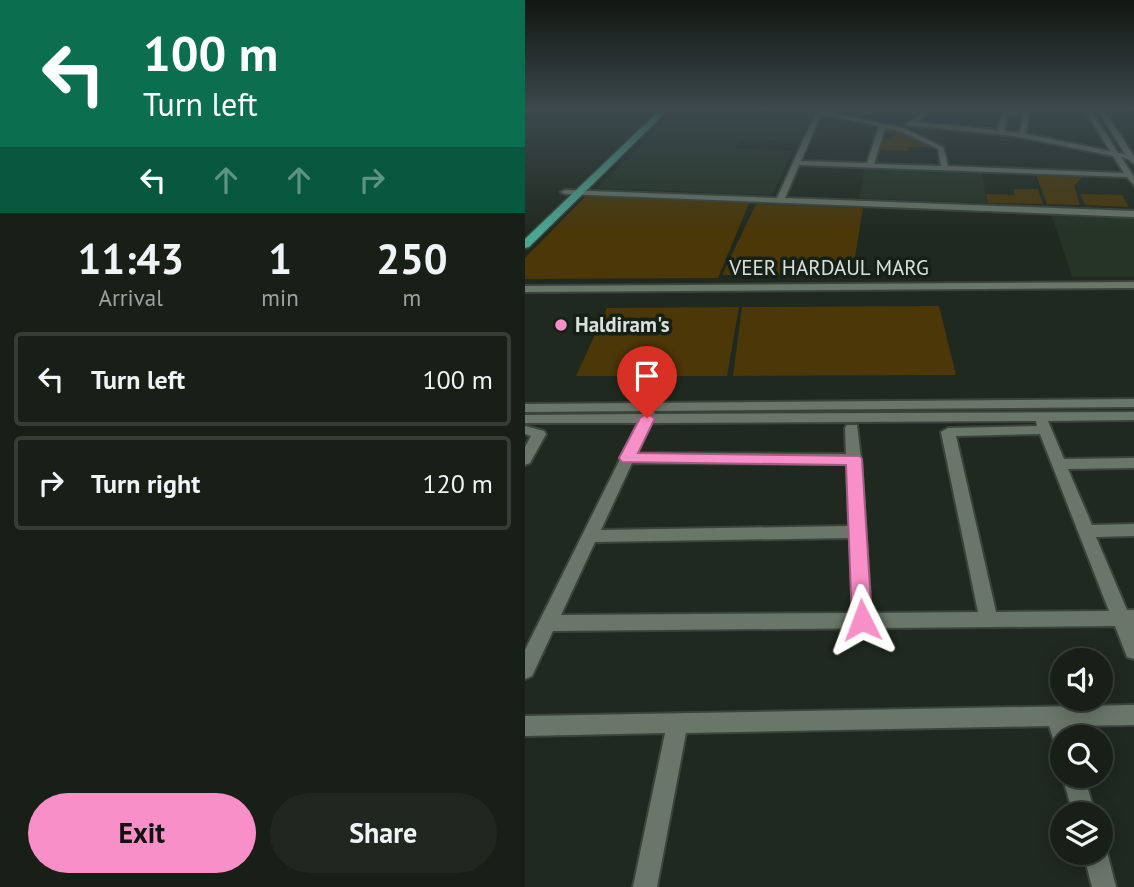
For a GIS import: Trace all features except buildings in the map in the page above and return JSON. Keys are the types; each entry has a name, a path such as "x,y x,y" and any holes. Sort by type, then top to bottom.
{"main road":[{"path":"525,230 609,151"},
{"path":"525,246 621,151"}],"street":[{"path":"780,199 802,151"},
{"path":"870,165 873,151"},
{"path":"942,151 945,168"},
{"path":"1096,151 1132,159"},
{"path":"1113,151 1134,183"},
{"path":"797,163 1129,175"},
{"path":"565,192 1134,214"},
{"name":"VEER HARDAUL MARG","path":"525,289 1134,285"},
{"name":"VEER HARDAUL MARG","path":"525,295 1134,293"},
{"path":"989,619 948,432 1134,403"},
{"path":"525,408 650,412 1134,416"},
{"path":"525,419 650,412"},
{"path":"525,670 650,412"},
{"path":"1040,417 1085,530 1127,618 1134,651"},
{"path":"852,428 862,620"},
{"path":"525,430 539,434 525,460"},
{"path":"627,458 854,459"},
{"path":"1058,464 1134,463"},
{"path":"1085,530 1134,530"},
{"path":"590,536 857,532"},
{"path":"548,624 1127,618"},
{"path":"1072,725 1134,715"},
{"path":"525,726 677,723 1050,727"},
{"path":"645,887 677,723"},
{"path":"1098,865 1104,887"}],"shaded area":[{"path":"635,151 792,151 772,195 598,188"},
{"path":"876,151 879,151 878,165 872,165"},
{"path":"865,167 981,171 987,203 859,198"},
{"path":"1036,174 1084,175 1074,186 1080,205 1047,204"},
{"path":"1014,189 1038,189 1043,204 988,203 986,194 1014,195"},
{"path":"1080,194 1122,195 1129,207 1085,205"},
{"path":"586,196 750,201 718,278 525,279 525,258"},
{"path":"756,204 863,208 852,275 722,275"},
{"path":"1052,216 1134,218 1134,277 1072,277"},
{"path":"939,306 956,375 733,376 742,307"},
{"path":"739,307 727,376 576,376 607,308"}],"place":[{"name":"Haldiram's","path":"561,325"}],"route":[{"path":"647,418 627,458 854,459 862,620"}]}
